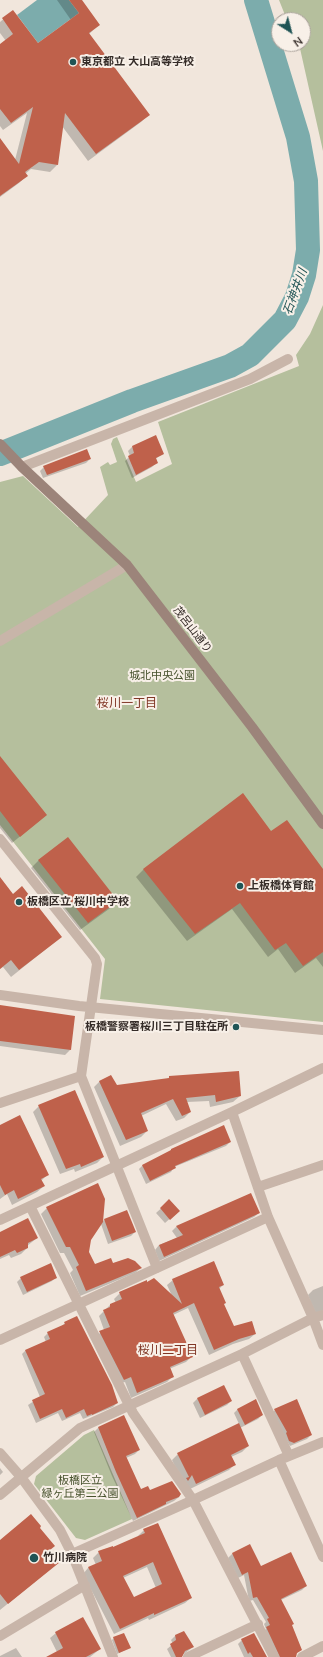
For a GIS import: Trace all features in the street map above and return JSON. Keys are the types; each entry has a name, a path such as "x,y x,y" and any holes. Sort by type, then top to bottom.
{"street":[{"path":"22,467 250,379 288,360"},
{"name":"茂呂山通り","path":"0,444 22,467 126,565 252,727 323,824"},
{"path":"0,641 126,565"},
{"path":"0,839 95,958 97,964 81,1076 158,1268"},
{"path":"0,995 90,1007 323,1030"},
{"path":"0,1220 323,1068"},
{"path":"0,1103 81,1076"},
{"path":"232,1112 268,1217 313,1318 323,1345"},
{"path":"258,1187 323,1165"},
{"path":"30,1206 133,1414 194,1500 274,1657"},
{"path":"0,1340 268,1217"},
{"path":"0,1495 80,1428 242,1354 323,1314"},
{"path":"242,1354 289,1456"},
{"path":"72,1554 194,1500 279,1460 323,1442"},
{"path":"0,1453 21,1477 60,1530 85,1585 113,1657"},
{"path":"279,1460 323,1556"},
{"path":"0,1636 85,1585"},
{"path":"188,1657 258,1624"},
{"path":"302,1657 323,1646"}],"green space":[{"path":"279,0 323,0 323,151 301,52 311,52 311,12 284,12"},
{"name":"城北中央公園","path":"323,305 323,1022 100,999 105,959 0,825 0,482 23,476 78,527 108,495 100,467 108,462 110,465 117,462 111,444 113,439 117,437 136,482 172,464 158,422 299,366 296,355 310,334"},
{"name":"板橋区立 緑ヶ丘第二公園","path":"94,1430 132,1519 85,1540 76,1538 34,1484 36,1476 84,1435"}],"water":[{"path":"37,0 69,0 79,13 38,43 17,15"}],"building":[{"path":"69,0 82,0 100,25 89,33 150,115 96,154 65,113 58,165 39,162 25,172 28,176 0,196 0,138 19,164 33,107 11,123 0,109 0,44 13,34 2,18 13,10 38,43 79,13"},
{"path":"156,435 164,454 156,458 158,463 136,475 128,456 134,453 132,446"},
{"path":"87,449 91,459 47,475 43,466"},
{"path":"0,756 47,815 20,837 0,811"},
{"name":"上板橋体育館","path":"243,793 271,831 287,820 323,869 323,952 303,966 286,943 275,950 240,903 195,934 143,869"},
{"path":"68,837 118,901 88,923 38,860"},
{"path":"0,877 13,894 22,886 62,937 19,970 11,960 0,969"},
{"path":"0,1005 75,1016 71,1050 0,1041"},
{"path":"239,1071 241,1096 216,1102 215,1095 186,1098 191,1112 182,1116 173,1099 141,1113 148,1131 126,1140 99,1081 111,1075 117,1085 169,1078 169,1076"},
{"path":"75,1090 104,1157 81,1167 80,1164 66,1169 38,1105"},
{"path":"20,1115 49,1175 41,1179 45,1186 18,1199 14,1190 5,1195 0,1185 0,1125"},
{"path":"224,1125 231,1142 175,1166 176,1168 150,1181 142,1165 171,1149"},
{"path":"98,1183 105,1199 103,1222 91,1240 89,1252 95,1264 111,1258 113,1263 128,1258 135,1261 142,1268 86,1291 76,1267 79,1265 70,1247 66,1247 46,1207"},
{"path":"251,1193 260,1213 164,1257 159,1245 183,1235 176,1226"},
{"path":"169,1199 180,1211 170,1220 160,1208"},
{"path":"127,1210 136,1232 112,1241 104,1219"},
{"path":"28,1218 38,1238 28,1243 28,1248 17,1253 15,1250 0,1257 0,1232"},
{"path":"214,1261 224,1285 219,1287 226,1303 224,1304 234,1326 252,1321 256,1334 239,1339 214,1350 194,1303 173,1313 193,1357 170,1367 174,1377 137,1393 131,1377 124,1380 99,1331 110,1327 103,1310 110,1307 110,1304 122,1299 119,1292 154,1278 182,1304 172,1279"},
{"path":"51,1263 57,1278 27,1292 20,1277"},
{"path":"77,1316 112,1385 118,1403 92,1415 87,1416 84,1409 66,1418 62,1409 40,1419 32,1400 45,1394 25,1350 50,1339 47,1332 65,1324 64,1322"},
{"path":"224,1385 232,1401 205,1415 197,1398"},
{"path":"256,1399 263,1415 245,1425 237,1409"},
{"path":"297,1399 312,1435 294,1443 289,1441 287,1432 274,1409"},
{"path":"124,1415 140,1450 126,1456 141,1489 148,1486 150,1490 172,1481 181,1494 179,1497 166,1502 166,1504 137,1518 98,1427"},
{"path":"239,1423 249,1446 231,1455 236,1465 196,1484 192,1475 188,1481 186,1478 189,1477 177,1453"},
{"path":"31,1514 55,1546 50,1550 60,1562 8,1604 0,1594 0,1540"},
{"path":"158,1523 192,1598 154,1615 154,1613 120,1629 88,1567 102,1561 98,1551 113,1547 145,1533 143,1529","holes":["153,1562 162,1584 134,1597 123,1576"]},
{"path":"250,1544 261,1566 291,1552 307,1586 281,1599 294,1624 292,1625 302,1650 297,1653 296,1657 280,1657 266,1627 270,1625 267,1619 269,1618 257,1597 253,1598 248,1572 242,1575 232,1553"},
{"path":"83,1617 101,1649 86,1657 46,1657 63,1648 55,1632"},
{"path":"184,1631 194,1647 185,1651 182,1657 176,1657 170,1644 176,1640 175,1635"},
{"path":"124,1633 131,1648 119,1653 113,1637"},
{"path":"254,1633 267,1657 253,1657 250,1652 248,1654 241,1639"}],"waterway":[{"name":"石神井川","path":"0,454 132,401 230,366 250,355 285,320 297,297 304,275 308,250 306,181 298,137 256,0"}],"place":[{"name":"東京都立 大山高等学校","path":"73,62"},
{"name":"上板橋体育館","path":"240,886"},
{"name":"板橋区立 桜川中学校","path":"19,902"},
{"name":"板橋警察署桜川三丁目駐在所","path":"236,1027"},
{"name":"竹川病院","path":"34,1558"}],"district":[{"name":"桜川一丁目","path":"127,704"},
{"name":"桜川二丁目","path":"168,1351"}]}
